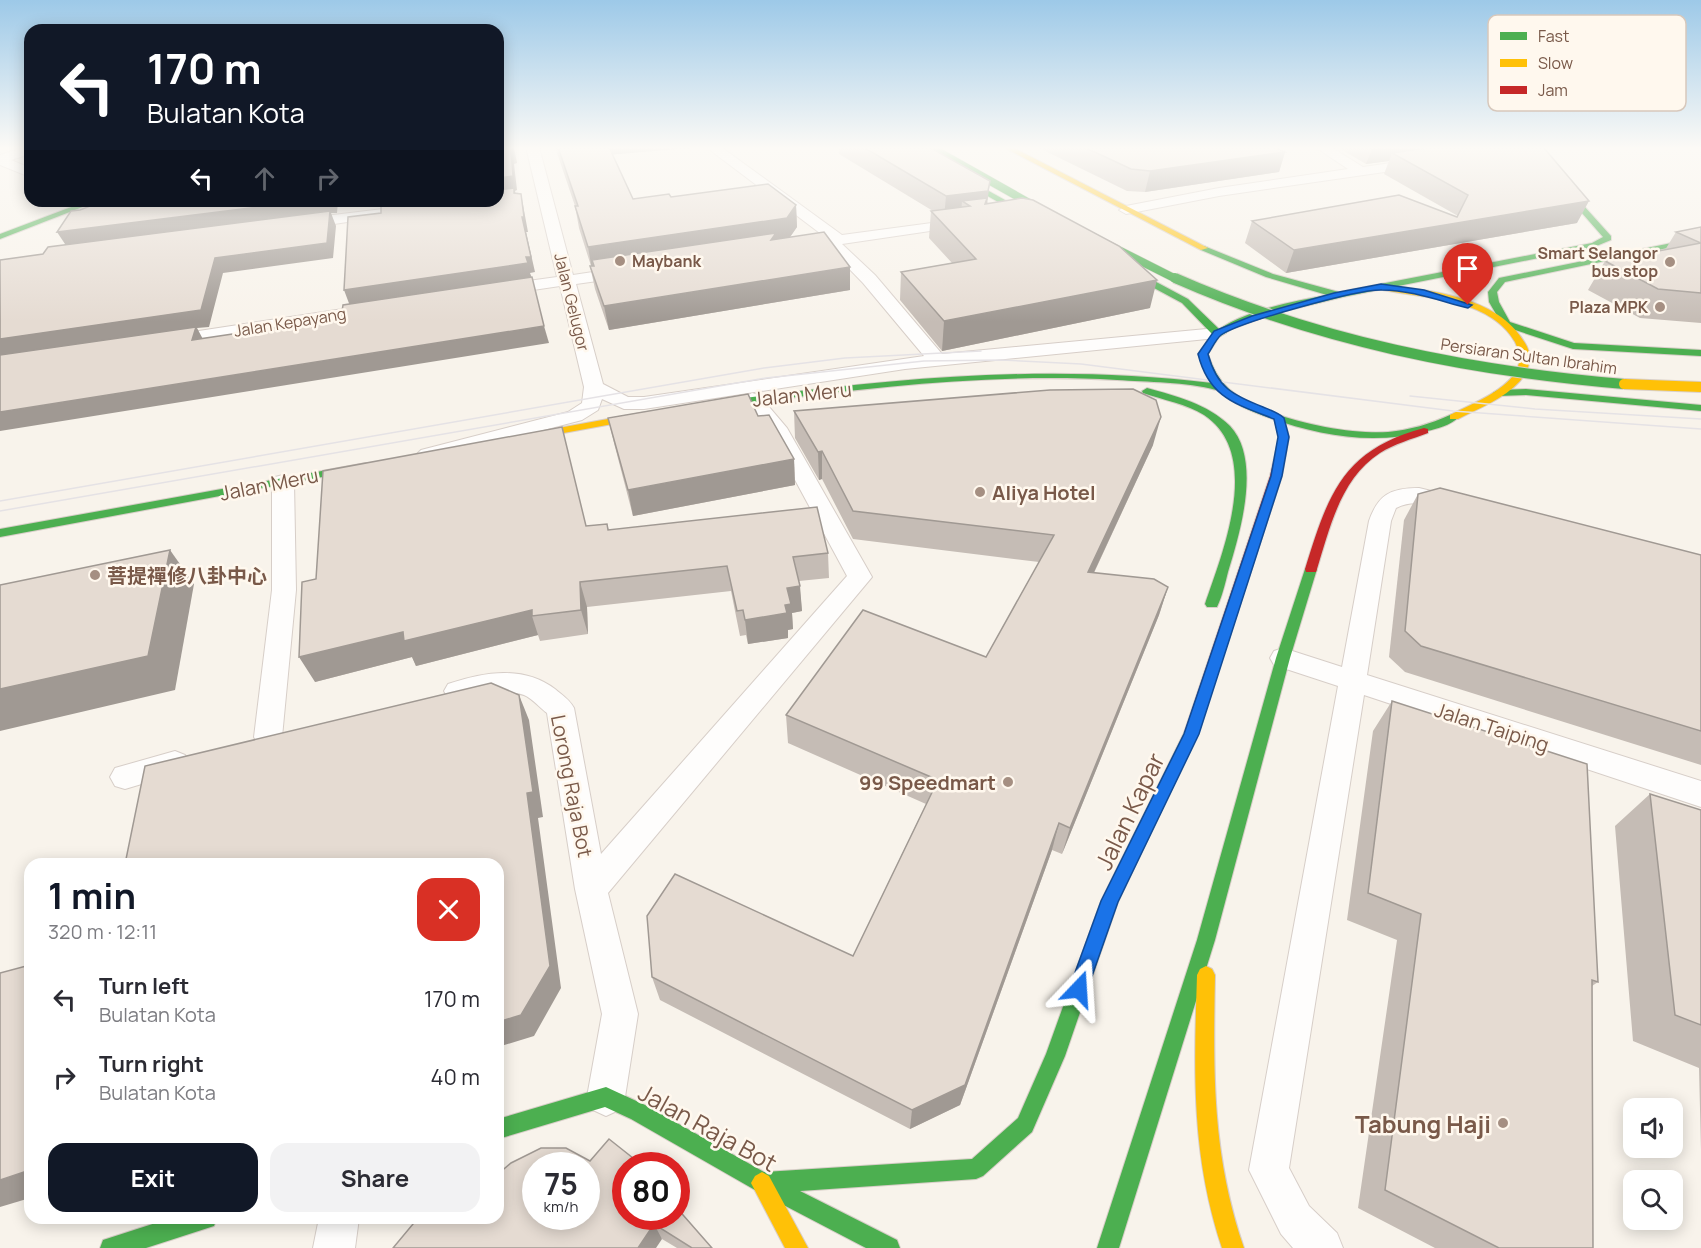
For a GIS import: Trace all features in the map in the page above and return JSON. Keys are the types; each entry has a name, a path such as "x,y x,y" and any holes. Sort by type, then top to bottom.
{"main road":[{"path":"1010,205 1098,255 1169,291 1204,316 1217,333"},
{"name":"Persiaran Sultan Ibrahim","path":"1036,205 1137,261 1234,304 1300,327 1366,346 1459,366 1613,385 1701,387"},
{"path":"1117,205 1242,267 1280,281 1338,295"},
{"path":"1576,205 1592,225 1608,238 1655,249"},
{"path":"0,237 78,207"},
{"path":"1424,431 1348,436 1307,429 1239,402 1218,387 1206,367 1203,354 1217,333 1256,318 1338,295 1594,245 1608,238"},
{"path":"1108,1248 1206,940 1283,658 1331,505 1359,465 1377,450 1424,431 1498,393 1517,379 1526,356 1523,343 1506,324 1494,302 1492,292 1502,280 1550,268 1701,239"},
{"name":"Persiaran Sultan Ibrahim","path":"1192,269 1293,310 1395,338 1456,351 1573,364"},
{"path":"1381,287 1453,300 1482,310 1506,324 1573,346 1623,351 1701,353"},
{"name":"Jalan Meru","path":"411,458 660,413 752,399 1026,375 1094,373 1168,378 1218,387"},
{"path":"1026,375 1117,383 1158,393 1208,413 1228,430 1239,452 1239,517 1208,622"},
{"path":"1498,393 1526,392 1701,408"},
{"name":"Jalan Kapar","path":"762,1183 976,1169 1025,1125 1055,1056 1110,901 1191,734 1276,476 1284,437 1279,418"},
{"name":"Jalan Meru","path":"0,533 376,464"},
{"path":"1191,734 1205,644"},
{"path":"1206,940 1205,1049 1210,1174 1223,1227 1233,1248"},
{"name":"Jalan Raja Bot","path":"504,1127 606,1096 762,1183 889,1248"},
{"path":"762,1183 797,1248"},
{"path":"111,1248 187,1224"}],"street":[{"name":"Jalan Gelugor","path":"542,205 566,280 594,387"},
{"path":"788,205 835,241 937,360"},
{"path":"1126,210 1154,205"},
{"path":"352,217 353,207"},
{"path":"287,226 397,212"},
{"path":"1000,215 1022,212"},
{"path":"785,248 979,219"},
{"path":"486,292 637,270"},
{"name":"Jalan Kepayang","path":"150,344 394,306"},
{"name":"Jalan Meru","path":"594,387 624,403 644,403 777,381 937,360 1217,333"},
{"path":"411,458 575,416 591,406 594,387"},
{"path":"591,889 860,577 777,428 752,399"},
{"path":"268,737 284,590 283,482"},
{"path":"1322,1248 1295,1220 1269,1170 1380,521 1386,504 1405,494 1419,494 1476,510"},
{"name":"Jalan Taiping","path":"1283,658 1701,794"},
{"name":"Lorong Raja Bot","path":"428,699 496,682 532,686 560,708 591,889 620,1014 606,1096"},
{"path":"125,777 202,755"},
{"path":"334,1248 338,1224"}],"building":[{"path":"522,205 524,217 522,217 531,257 526,257 528,263 344,290 348,217 381,213 381,207"},
{"path":"796,205 787,218 588,247 575,206"},
{"path":"1043,205 1119,246 1157,280 944,321 901,272 976,259 931,211 970,206"},
{"path":"1341,205 1426,205 1457,217 1463,205 1563,205 1294,250 1252,221"},
{"path":"88,207 259,207 57,232 71,211"},
{"path":"330,211 327,243 215,258 201,310 0,339 0,260 43,254 48,247"},
{"path":"1701,227 1701,243 1676,232"},
{"path":"824,232 850,267 604,306 590,266 594,266 592,260 776,233 771,240"},
{"path":"1701,243 1701,293 1658,289 1605,261"},
{"path":"532,277 544,326 0,412 0,355 196,327 192,340 341,318 343,305"},
{"path":"1133,389 1156,400 1161,417 1088,572 1154,579 1168,587 1070,828 1059,823 965,1085 912,1110 652,977 647,916 675,874 853,956 938,780 786,715 863,610 986,657 1054,535 853,511 822,451 818,452 794,411 1050,390"},
{"path":"748,394 758,416 769,415 794,459 628,490 608,418"},
{"path":"562,427 586,526 607,524 608,530 817,507 828,553 793,557 800,586 787,588 791,604 785,605 787,613 745,620 743,610 737,611 727,566 580,582 581,610 532,616 532,610 404,641 403,632 299,657 302,582 316,579 323,471"},
{"path":"1440,488 1701,555 1701,731 1421,646 1405,631 1418,494"},
{"path":"170,550 148,656 0,689 0,585"},
{"path":"491,683 519,695 533,792 527,793 550,966 521,1015 504,1020 504,858 126,858 145,766"},
{"path":"1392,701 1587,764 1598,982 1592,980 1593,1248 1499,1248 1385,1190 1421,914 1368,893"},
{"path":"1650,794 1701,810 1701,1025 1675,1015"},
{"path":"24,967 24,1172 0,1180 0,973"},
{"path":"609,1139 625,1152 612,1152 612,1230 650,1230 638,1248 393,1248 413,1224 504,1224 504,1169 522,1158 522,1230 600,1230 600,1152 598,1152"},
{"path":"541,1148 566,1148 573,1152 533,1152"},
{"path":"690,1223 712,1248 692,1248 664,1230 690,1230"}],"tram line":[{"path":"0,501 764,368 845,358 981,351"},
{"path":"0,511 766,378 924,361 1002,360 1081,364 1453,411 1701,429"},
{"path":"1410,396 1535,409 1701,419"}],"traffic: fast":[{"path":"1010,205 1042,223"},
{"path":"1033,205 1161,272 1247,308 1299,326 1406,354 1460,364 1514,373 1624,384"},
{"path":"1381,287 1594,245 1608,238 1579,205"},
{"path":"0,237 78,207"},
{"path":"1506,324 1494,302 1492,292 1502,280 1701,239"},
{"path":"1204,248 1270,276 1338,295"},
{"path":"1116,264 1185,301 1217,333"},
{"path":"1381,287 1294,305 1229,327 1216,335 1203,354 1210,371 1225,391 1244,404 1316,429 1363,436 1387,436 1432,427 1454,417"},
{"path":"1506,324 1573,346 1701,353"},
{"path":"706,406 833,390 962,378 1091,376 1155,379 1218,387"},
{"path":"1147,391 1186,403 1208,413 1227,429 1237,450 1241,475 1239,502 1227,557 1212,604"},
{"path":"1498,393 1526,392 1701,408"},
{"path":"0,533 366,466"},
{"path":"1108,1248 1206,940 1283,658 1311,569"},
{"path":"762,1183 976,1169 1025,1125 1055,1056 1110,901 1191,733"},
{"path":"504,1127 606,1097 638,1112 762,1183 889,1248"},
{"path":"111,1248 187,1224"}],"traffic: slow":[{"path":"1120,205 1204,248"},
{"path":"1381,287 1419,292 1462,302 1482,310 1500,319 1514,332 1523,348 1525,360 1517,378 1496,395 1454,417"},
{"path":"1624,384 1701,387"},
{"path":"520,438 652,414"},
{"path":"1206,975 1204,1079 1209,1147 1222,1215 1233,1248"},
{"path":"762,1183 797,1248"}],"traffic: jam":[{"path":"1191,733 1276,476 1284,437 1279,418"},
{"path":"1311,569 1327,519 1351,473 1377,450 1424,431"}],"place":[{"name":"Maybank","path":"620,261"},
{"name":"Smart Selangor bus stop","path":"1670,262"},
{"name":"Plaza MPK","path":"1660,307"},
{"name":"Aliya Hotel","path":"980,492"},
{"name":"菩提禪修八卦中心","path":"95,575"},
{"name":"99 Speedmart","path":"1008,782"},
{"name":"Tabung Haji","path":"1503,1123"}],"route":[{"path":"1079,989 1110,901 1191,734 1262,525 1284,437 1279,418 1230,397 1218,387 1206,367 1203,354 1217,333 1256,318 1338,295 1381,287 1424,293 1468,305"}]}
